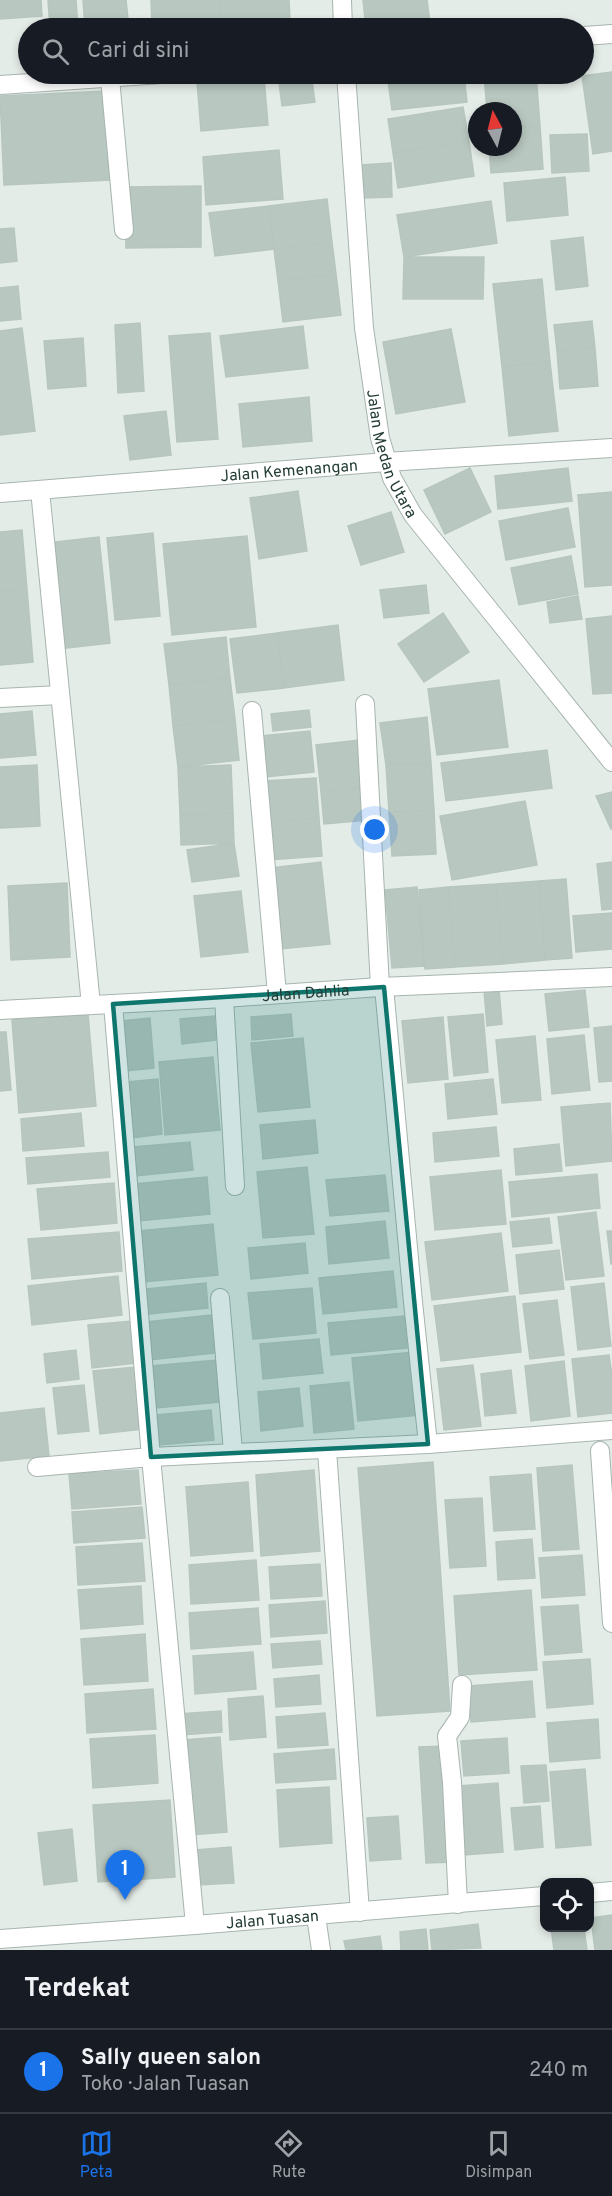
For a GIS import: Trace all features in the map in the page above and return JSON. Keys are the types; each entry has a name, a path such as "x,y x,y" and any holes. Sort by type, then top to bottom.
{"street":[{"path":"342,0 343,18"},
{"path":"594,35 612,34"},
{"path":"0,85 18,84"},
{"path":"111,84 124,230"},
{"name":"Jalan Medan Utara","path":"347,84 364,328 380,438 386,462 401,496 413,515 612,762"},
{"name":"Jalan Kemenangan","path":"0,494 386,462 612,448"},
{"path":"40,490 91,1005"},
{"path":"0,698 60,695"},
{"path":"365,704 382,987 428,1444"},
{"path":"252,711 277,994"},
{"name":"Jalan Dahlia","path":"0,1010 382,987 612,977"},
{"path":"224,998 235,1186"},
{"path":"113,1004 151,1457 195,1925"},
{"path":"220,1298 234,1452"},
{"path":"37,1467 151,1457 327,1450 612,1430"},
{"path":"327,1450 360,1912"},
{"path":"600,1451 612,1623"},
{"path":"458,1904 452,1782 447,1736 460,1717 462,1685"},
{"path":"594,1893 612,1891"},
{"name":"Jalan Tuasan","path":"0,1939 94,1941 195,1925 540,1896"},
{"path":"316,1916 321,1950"}],"highlighted area":[{"path":"384,987 428,1444 151,1457 113,1004"}],"building":[{"path":"0,0 41,0 42,16 0,19"},
{"path":"48,0 76,0 77,18 49,18"},
{"path":"83,0 126,0 128,18 84,18"},
{"path":"151,0 220,0 220,18 152,18"},
{"path":"220,0 289,0 290,18 220,18"},
{"path":"363,0 427,0 429,18 365,18"},
{"path":"612,72 612,151 593,154 583,84 594,84 594,74"},
{"path":"197,84 265,84 268,125 201,131"},
{"path":"279,84 312,84 315,102 282,106"},
{"path":"388,84 465,84 467,102 392,110"},
{"path":"485,84 537,84 540,126 522,127 522,102 486,102"},
{"path":"107,91 111,180 4,185 0,96"},
{"path":"463,107 468,141 393,153 388,119"},
{"path":"540,126 543,169 491,173 490,156 522,156 522,127"},
{"path":"587,134 589,171 552,173 550,135"},
{"path":"468,141 468,156 471,156 474,176 398,188 393,153"},
{"path":"279,150 283,199 206,205 203,157"},
{"path":"391,163 392,197 361,198 360,165"},
{"path":"565,177 568,215 507,221 504,183"},
{"path":"201,186 201,247 126,248 125,187"},
{"path":"327,199 332,242 274,249 269,206"},
{"path":"491,201 497,243 404,257 397,215"},
{"path":"269,206 274,249 215,256 209,213"},
{"path":"14,228 17,261 0,263 0,229"},
{"path":"583,237 588,286 556,290 551,241"},
{"path":"332,242 336,274 278,281 274,249"},
{"path":"404,257 484,257 483,299 403,299"},
{"path":"336,274 341,315 283,322 278,281"},
{"path":"542,279 550,362 502,367 493,284"},
{"path":"18,286 21,319 0,321 0,288"},
{"path":"592,321 595,348 557,351 554,325"},
{"path":"140,323 144,391 118,393 115,325"},
{"path":"303,326 308,368 226,377 220,336"},
{"path":"22,328 35,431 0,435 0,331"},
{"path":"451,329 465,402 396,414 383,342"},
{"path":"210,333 218,439 177,442 169,336"},
{"path":"83,338 86,386 48,389 44,341"},
{"path":"595,348 598,386 560,389 557,351"},
{"path":"550,362 558,431 509,436 502,367"},
{"path":"309,397 312,441 243,447 239,404"},
{"path":"166,411 171,455 130,460 124,416"},
{"path":"470,468 491,512 445,534 424,490"},
{"path":"568,468 572,501 498,509 495,476"},
{"path":"298,491 307,551 259,559 250,498"},
{"path":"612,492 612,585 585,587 578,495"},
{"path":"568,508 575,547 506,560 499,521"},
{"path":"391,512 404,552 361,565 348,526"},
{"path":"22,530 27,589 0,591 0,532"},
{"path":"153,533 160,616 115,620 107,538"},
{"path":"247,536 256,627 172,635 163,544"},
{"path":"99,537 110,643 59,649 47,543"},
{"path":"571,556 578,594 519,605 511,568"},
{"path":"426,585 429,613 384,618 380,590"},
{"path":"27,589 33,662 0,665 0,591"},
{"path":"578,596 582,619 550,623 547,602"},
{"path":"443,613 469,652 424,682 398,644"},
{"path":"612,616 612,693 593,694 586,619"},
{"path":"338,625 344,680 284,688 277,633"},
{"path":"277,633 284,688 237,693 230,639"},
{"path":"226,637 230,678 169,685 164,644"},
{"path":"230,678 235,719 173,726 169,685"},
{"path":"499,680 508,747 437,755 428,689"},
{"path":"309,710 311,727 273,731 271,714"},
{"path":"32,711 36,755 0,758 0,714"},
{"path":"427,717 431,763 386,765 380,723"},
{"path":"235,719 239,760 178,767 173,726"},
{"path":"310,731 314,772 265,777 261,736"},
{"path":"359,740 365,787 321,792 316,745"},
{"path":"547,750 552,788 446,801 441,763"},
{"path":"431,763 434,810 389,812 386,765"},
{"path":"37,765 40,826 0,828 0,767"},
{"path":"231,765 233,813 180,815 178,767"},
{"path":"316,778 319,818 265,822 262,781"},
{"path":"365,787 368,820 324,824 321,792"},
{"path":"612,792 612,829 611,829 596,796"},
{"path":"525,801 537,865 452,880 440,816"},
{"path":"434,810 436,854 392,856 389,812"},
{"path":"233,813 234,843 181,845 180,815"},
{"path":"319,818 322,856 268,860 265,822"},
{"path":"234,843 239,876 192,882 187,850"},
{"path":"321,862 330,944 280,949 271,868"},
{"path":"612,862 612,909 602,910 597,864"},
{"path":"566,879 572,958 545,960 539,881"},
{"path":"539,881 545,960 503,964 496,884"},
{"path":"67,883 70,957 11,960 8,886"},
{"path":"496,884 503,964 455,967 448,887"},
{"path":"417,887 424,966 392,968 385,890"},
{"path":"448,887 455,967 425,969 419,890"},
{"path":"241,891 248,952 201,957 194,896"},
{"path":"612,913 612,949 576,952 573,916"},
{"path":"499,989 502,1024 487,1026 484,990"},
{"path":"585,990 589,1027 549,1031 545,994"},
{"path":"88,1014 96,1106 19,1113 12,1020"},
{"path":"291,1014 293,1036 252,1040 251,1017"},
{"path":"483,1014 488,1072 454,1076 448,1017"},
{"path":"214,1016 216,1040 182,1044 180,1019"},
{"path":"443,1017 448,1079 408,1083 402,1021"},
{"path":"150,1018 154,1068 125,1071 121,1021"},
{"path":"612,1026 612,1081 599,1082 594,1028"},
{"path":"0,1032 6,1032 11,1090 0,1091"},
{"path":"584,1035 590,1090 552,1094 547,1039"},
{"path":"535,1036 541,1100 502,1103 496,1040"},
{"path":"303,1038 310,1107 258,1112 251,1043"},
{"path":"213,1057 220,1130 165,1135 159,1062"},
{"path":"158,1079 162,1134 132,1138 127,1082"},
{"path":"493,1079 497,1114 448,1119 445,1084"},
{"path":"610,1103 612,1161 566,1166 561,1107"},
{"path":"81,1113 84,1146 23,1151 21,1119"},
{"path":"315,1120 318,1153 263,1159 260,1125"},
{"path":"496,1127 499,1156 435,1162 433,1133"},
{"path":"190,1142 193,1170 135,1176 133,1147"},
{"path":"559,1144 562,1171 516,1175 514,1149"},
{"path":"108,1152 110,1177 28,1184 26,1158"},
{"path":"307,1167 314,1234 263,1238 257,1172"},
{"path":"501,1170 506,1224 435,1230 430,1177"},
{"path":"597,1174 600,1208 512,1217 509,1182"},
{"path":"385,1175 389,1211 330,1216 326,1180"},
{"path":"207,1177 210,1214 138,1221 134,1184"},
{"path":"114,1183 117,1223 41,1230 37,1189"},
{"path":"596,1212 604,1276 566,1280 558,1217"},
{"path":"549,1218 552,1243 513,1247 510,1222"},
{"path":"385,1221 389,1258 329,1264 326,1227"},
{"path":"213,1224 218,1275 143,1282 138,1231"},
{"path":"607,1231 612,1231 612,1264 611,1264"},
{"path":"119,1232 122,1271 32,1279 28,1239"},
{"path":"501,1233 508,1291 432,1300 425,1242"},
{"path":"305,1243 308,1273 251,1279 248,1248"},
{"path":"559,1250 564,1289 520,1294 516,1255"},
{"path":"393,1271 397,1307 323,1314 319,1278"},
{"path":"118,1276 122,1315 32,1325 28,1286"},
{"path":"206,1283 208,1308 149,1314 146,1289"},
{"path":"604,1283 611,1346 578,1350 571,1287"},
{"path":"312,1288 316,1333 253,1339 248,1293"},
{"path":"515,1296 521,1352 441,1361 434,1306"},
{"path":"557,1300 564,1355 530,1359 523,1304"},
{"path":"211,1315 214,1353 149,1360 146,1322"},
{"path":"404,1316 407,1348 331,1355 328,1323"},
{"path":"132,1321 136,1363 92,1368 88,1325"},
{"path":"319,1339 323,1373 263,1379 260,1344"},
{"path":"76,1350 79,1379 47,1383 44,1354"},
{"path":"414,1352 420,1415 358,1421 352,1358"},
{"path":"609,1355 612,1376 612,1413 578,1417 572,1359"},
{"path":"217,1360 220,1402 156,1408 151,1366"},
{"path":"564,1361 570,1416 531,1421 525,1366"},
{"path":"473,1365 481,1426 444,1430 437,1369"},
{"path":"136,1367 142,1429 100,1434 93,1371"},
{"path":"511,1370 516,1413 485,1416 481,1374"},
{"path":"349,1382 354,1429 314,1433 310,1386"},
{"path":"84,1385 89,1431 58,1434 53,1388"},
{"path":"299,1388 303,1426 261,1431 258,1392"},
{"path":"44,1408 49,1456 0,1461 0,1413"},
{"path":"211,1410 214,1440 159,1445 156,1415"},
{"path":"433,1462 450,1711 377,1716 358,1468"},
{"path":"572,1465 579,1549 543,1551 537,1468"},
{"path":"138,1470 141,1504 72,1509 69,1474"},
{"path":"314,1470 320,1551 261,1556 256,1475"},
{"path":"531,1474 535,1529 494,1531 490,1477"},
{"path":"248,1482 253,1551 191,1556 186,1487"},
{"path":"482,1498 486,1566 450,1568 445,1500"},
{"path":"142,1507 145,1538 74,1543 72,1512"},
{"path":"532,1539 535,1578 498,1580 496,1542"},
{"path":"142,1543 145,1581 78,1585 76,1547"},
{"path":"582,1555 585,1595 542,1598 539,1558"},
{"path":"256,1560 259,1600 191,1604 189,1565"},
{"path":"320,1564 322,1596 271,1599 269,1567"},
{"path":"141,1586 143,1624 81,1629 78,1590"},
{"path":"531,1590 537,1670 459,1675 454,1596"},
{"path":"325,1601 327,1633 271,1637 269,1605"},
{"path":"578,1605 582,1652 545,1655 541,1607"},
{"path":"258,1608 261,1644 191,1649 189,1613"},
{"path":"145,1634 148,1681 84,1685 81,1639"},
{"path":"320,1641 322,1664 273,1668 271,1644"},
{"path":"253,1652 256,1689 195,1694 193,1656"},
{"path":"590,1659 593,1704 547,1708 543,1662"},
{"path":"319,1675 321,1704 276,1707 274,1679"},
{"path":"532,1681 535,1717 471,1722 469,1686"},
{"path":"153,1689 156,1729 87,1733 85,1694"},
{"path":"263,1696 266,1737 230,1740 228,1699"},
{"path":"221,1711 222,1732 180,1735 178,1714"},
{"path":"325,1713 328,1745 278,1748 276,1717"},
{"path":"598,1719 600,1758 550,1762 547,1723"},
{"path":"155,1735 158,1783 93,1788 90,1739"},
{"path":"220,1737 227,1832 190,1835 183,1740"},
{"path":"507,1738 509,1773 464,1776 461,1741"},
{"path":"447,1746 454,1862 426,1863 419,1747"},
{"path":"334,1749 336,1779 276,1783 274,1754"},
{"path":"546,1765 549,1801 524,1803 521,1766"},
{"path":"585,1769 591,1845 556,1848 550,1772"},
{"path":"498,1783 503,1852 464,1855 459,1786"},
{"path":"329,1787 332,1843 280,1847 277,1790"},
{"path":"170,1800 175,1877 98,1882 93,1805"},
{"path":"540,1806 543,1847 515,1850 511,1808"},
{"path":"398,1816 401,1859 370,1861 367,1818"},
{"path":"72,1829 77,1881 44,1885 38,1833"},
{"path":"231,1847 234,1883 198,1885 196,1850"},
{"path":"612,1915 612,1950 595,1950 594,1918"},
{"path":"478,1924 481,1948 432,1950 430,1930"},
{"path":"426,1929 428,1950 401,1950 400,1932"},
{"path":"552,1932 585,1932 587,1950 554,1950"},
{"path":"380,1936 382,1950 346,1950 344,1941"}],"place":[{"name":"Sally queen salon","path":"125,1900"}]}
